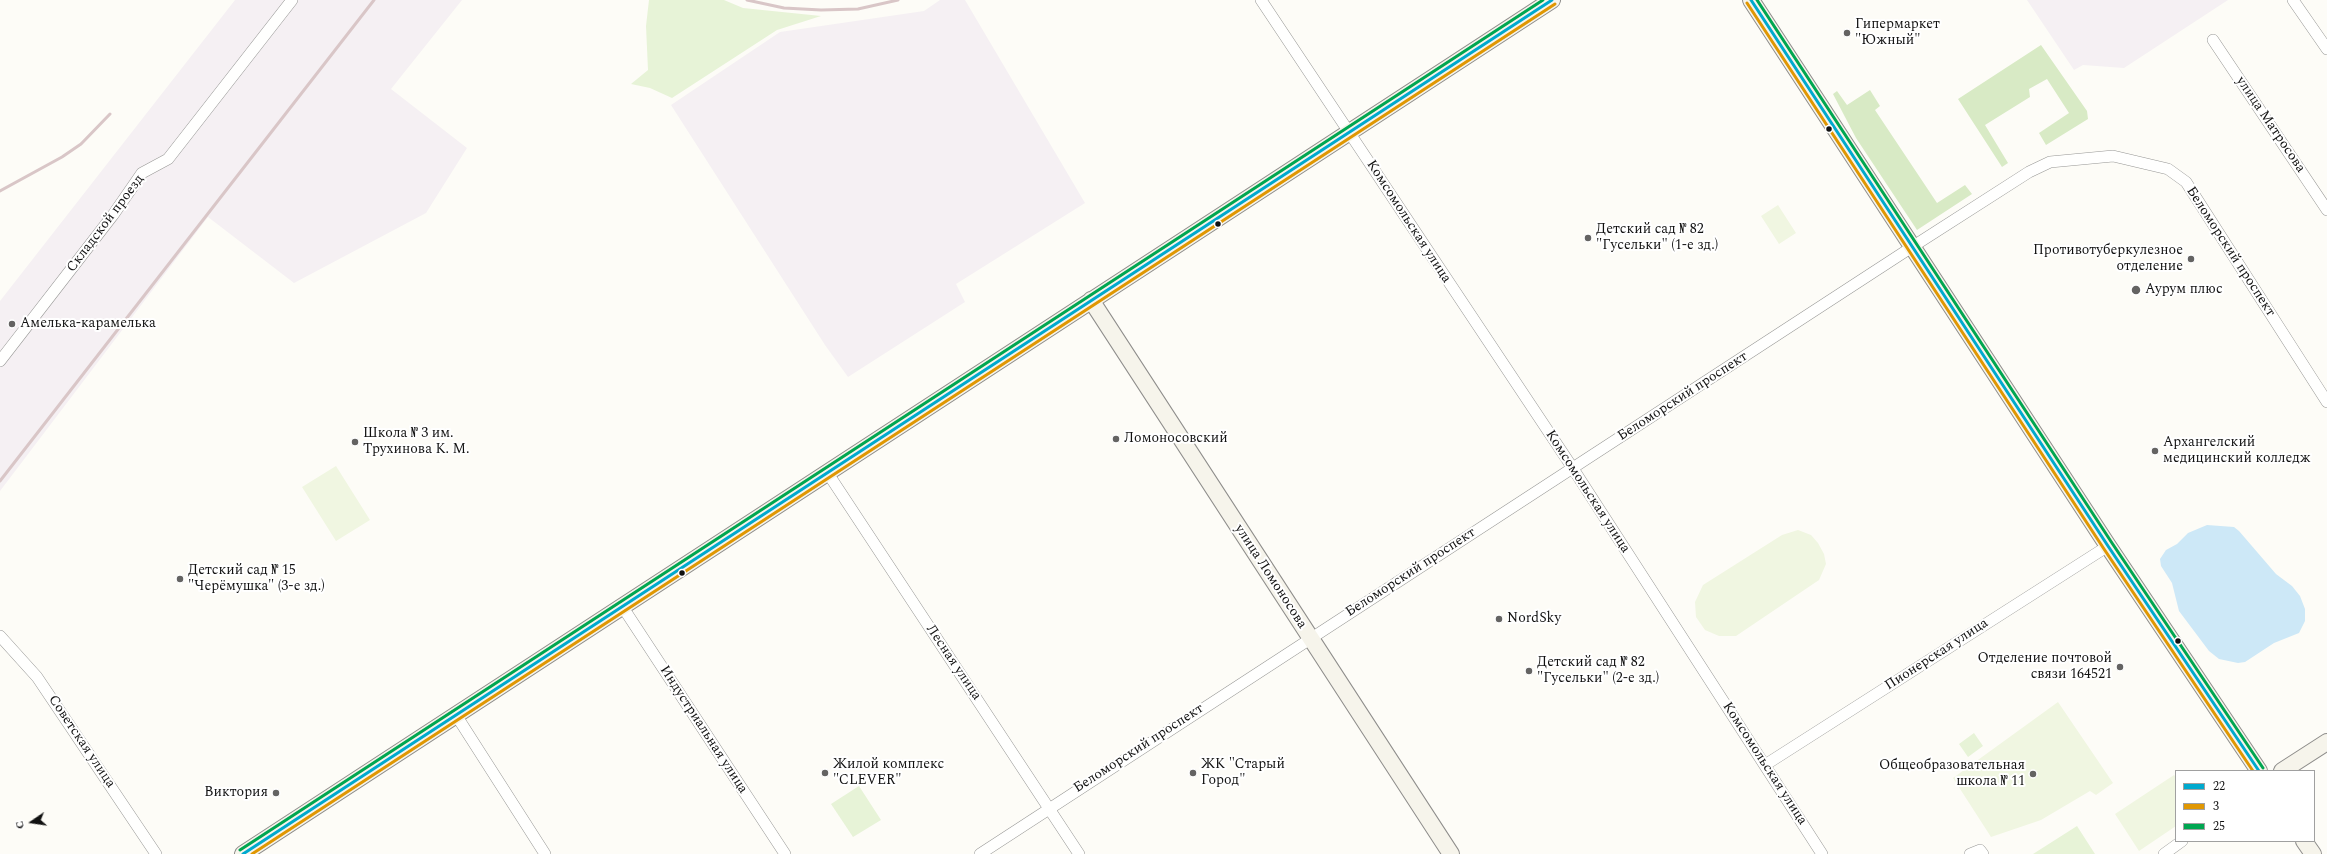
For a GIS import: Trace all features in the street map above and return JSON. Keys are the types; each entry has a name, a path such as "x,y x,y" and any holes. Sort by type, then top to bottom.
{"main road":[{"path":"244,854 1552,0"},
{"path":"1751,0 2108,546 2258,770"},
{"name":"улица Ломоносова","path":"1091,300 1451,854"},
{"path":"2284,770 2327,742"},
{"path":"2305,842 2313,854"}],"street":[{"name":"Складской проезд","path":"0,361 113,215 142,173 168,159 292,0"},
{"name":"Комсомольская улица","path":"1261,0 1572,467 1822,854"},
{"path":"2293,0 2327,49"},
{"name":"улица Матросова","path":"2213,40 2327,210"},
{"name":"Беломорский проспект","path":"980,854 1572,467 1912,247 2029,172 2050,162 2113,156 2168,169 2186,182 2327,402"},
{"name":"Лесная улица","path":"827,472 1079,854"},
{"name":"Пионерская улица","path":"1765,765 2108,546"},
{"name":"Индустриальная улица","path":"622,606 785,854"},
{"name":"Советская улица","path":"0,636 37,677 156,854"},
{"path":"456,715 545,854"},
{"path":"2164,854 2181,842"}],"shaded area":[{"path":"235,0 462,0 391,89 467,148 426,213 294,283 208,217 0,491 0,301"},
{"path":"940,0 965,0 1085,203 956,284 965,302 848,377 825,345 671,105 780,32 924,11"},
{"path":"2027,0 2228,0 2124,68 2083,65 2074,70"}],"green space":[{"path":"649,0 724,0 743,8 821,16 777,30 672,98 650,88 631,84 648,70 646,26"},
{"path":"2041,45 2087,111 2088,119 2046,145 2039,133 2069,113 2047,79 2029,89 2030,97 1985,125 2008,163 2002,167 1958,99"},
{"path":"1870,90 1880,106 1875,110 1937,203 1965,185 1972,194 1917,230 1856,138 1833,94 1837,91 1847,105"},
{"path":"1778,205 1796,233 1779,244 1761,216"},
{"path":"336,466 370,520 336,541 302,487"},
{"path":"1798,530 1811,535 1818,543 1824,554 1826,564 1819,580 1736,636 1719,636 1705,630 1696,617 1695,602 1703,585 1782,535"},
{"path":"2058,702 2113,783 2096,795 2090,791 2041,820 1991,837 1953,778"},
{"path":"1974,733 1983,746 1968,757 1959,744"},
{"path":"2174,775 2175,776 2175,827 2139,851 2115,814"},
{"path":"859,786 881,820 853,837 831,804"},
{"path":"2077,826 2095,854 2033,854"}],"water":[{"path":"2207,525 2234,527 2239,531 2276,574 2292,586 2300,596 2305,609 2305,621 2299,633 2274,643 2245,662 2238,663 2219,659 2209,651 2179,611 2172,583 2161,566 2160,559 2166,550 2177,544 2188,533"}],"railway":[{"path":"0,481 374,0"},
{"path":"747,0 784,8 821,10 858,9 898,0"},
{"path":"0,191 62,157 81,144 110,114"}],"transit line":[{"name":"25","path":"240,850 1543,0"},
{"name":"22","path":"243,854 1552,0"},
{"name":"22","path":"1751,0 2108,546 2258,770"},
{"name":"25","path":"1757,0 2112,543 2263,768"},
{"name":"3","path":"1747,3 2104,549 2252,770"},
{"name":"3","path":"252,854 1555,4"}],"place":[{"name":"Гипермаркет \"Южный\"","path":"1847,33"},
{"name":"Детский сад № 82 \"Гусельки\" (1-е зд.)","path":"1588,238"},
{"name":"Противотуберкулезное отделение","path":"2191,259"},
{"name":"Аурум плюс","path":"2136,290"},
{"name":"Амелька-карамелька","path":"12,324"},
{"name":"Ломоносовский","path":"1116,439"},
{"name":"Школа № 3 им. Трухинова К. М.","path":"355,442"},
{"name":"Архангелский медицинский колледж","path":"2155,451"},
{"name":"Детский сад № 15 \"Черёмушка\" (3-е зд.)","path":"180,579"},
{"name":"NordSky","path":"1499,619"},
{"name":"Отделение почтовой связи 164521","path":"2120,667"},
{"name":"Детский сад № 82 \"Гусельки\" (2-е зд.)","path":"1529,671"},
{"name":"Жилой комплекс \"СLEVER\"","path":"825,773"},
{"name":"ЖК \"Старый Город\"","path":"1193,773"},
{"name":"Общеобразовательная школа № 11","path":"2033,774"},
{"name":"Виктория","path":"276,793"}]}
